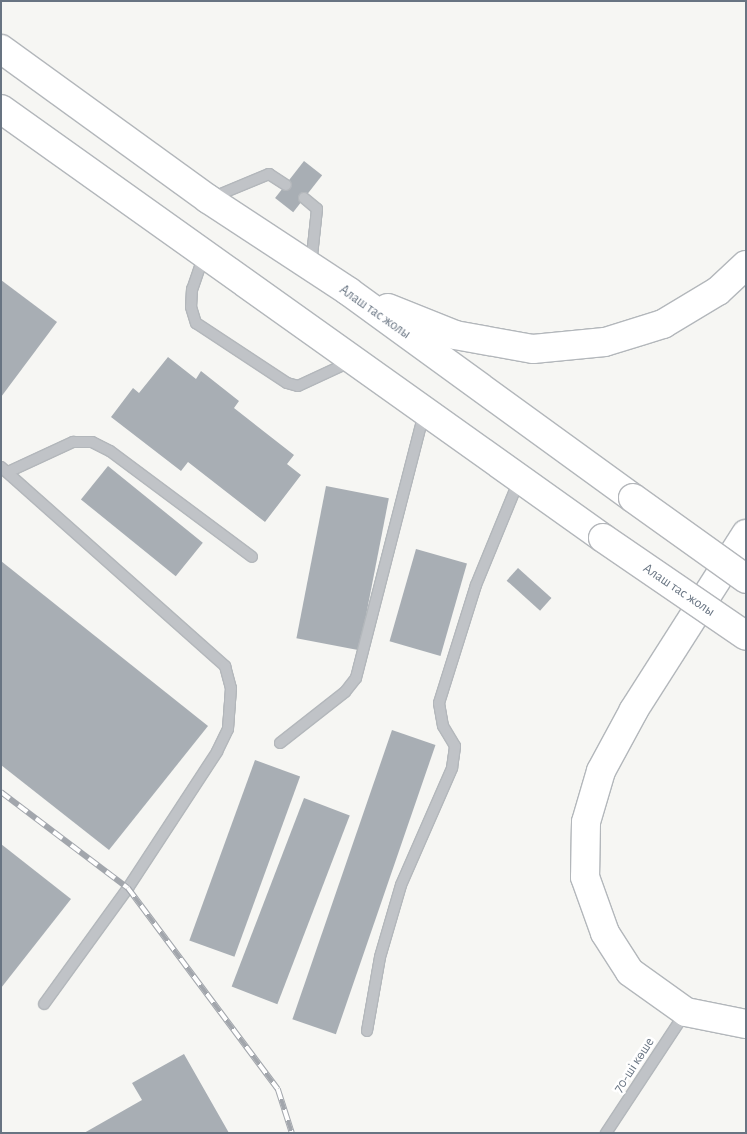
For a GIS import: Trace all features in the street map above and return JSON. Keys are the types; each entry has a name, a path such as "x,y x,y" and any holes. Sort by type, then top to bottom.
{"main road":[{"name":"Алаш тас жолы","path":"1,49 208,199 348,292 746,579"},
{"name":"Алаш тас жолы","path":"1,109 425,410 519,479 746,636"},
{"path":"348,292 455,335 533,349 605,342 663,324 718,290 746,265"},
{"path":"741,1020 686,1012 630,972 605,933 585,877 586,822 601,771 634,710 746,534"}],"lane":[{"path":"208,199 270,174 286,185"},
{"path":"304,198 317,209 310,268"},
{"path":"204,254 192,289 191,307 196,323 287,383 298,386 353,360"},
{"path":"280,743 345,692 356,678 425,410"},
{"path":"44,1004 128,888 217,752 228,729 231,688 225,666 5,469 73,442 92,442 110,451 252,557"},
{"path":"367,1031 380,957 401,885 452,768 455,746 443,726 439,703 476,585 519,479"},
{"name":"70-ші көше","path":"606,1133 686,1012"}],"building":[{"path":"304,161 322,175 293,212 275,198"},
{"path":"1,280 57,322 1,397"},
{"path":"168,357 196,379 201,371 239,401 234,408 294,455 287,464 301,475 265,522 188,462 181,471 111,417 133,388 139,393"},
{"path":"108,466 203,543 176,576 81,499"},
{"path":"326,486 389,498 359,650 296,638"},
{"path":"416,549 467,564 440,656 390,641"},
{"path":"1,561 208,726 109,850 1,765"},
{"path":"518,568 551,598 540,611 507,581"},
{"path":"392,730 435,745 336,1034 292,1019"},
{"path":"255,760 300,776 234,957 189,940"},
{"path":"304,798 350,816 277,1004 232,987"},
{"path":"1,844 71,899 1,988"},
{"path":"184,1054 229,1133 84,1133 142,1100 132,1083"}],"railway":[{"path":"1,792 128,888 278,1089 292,1133"}]}
